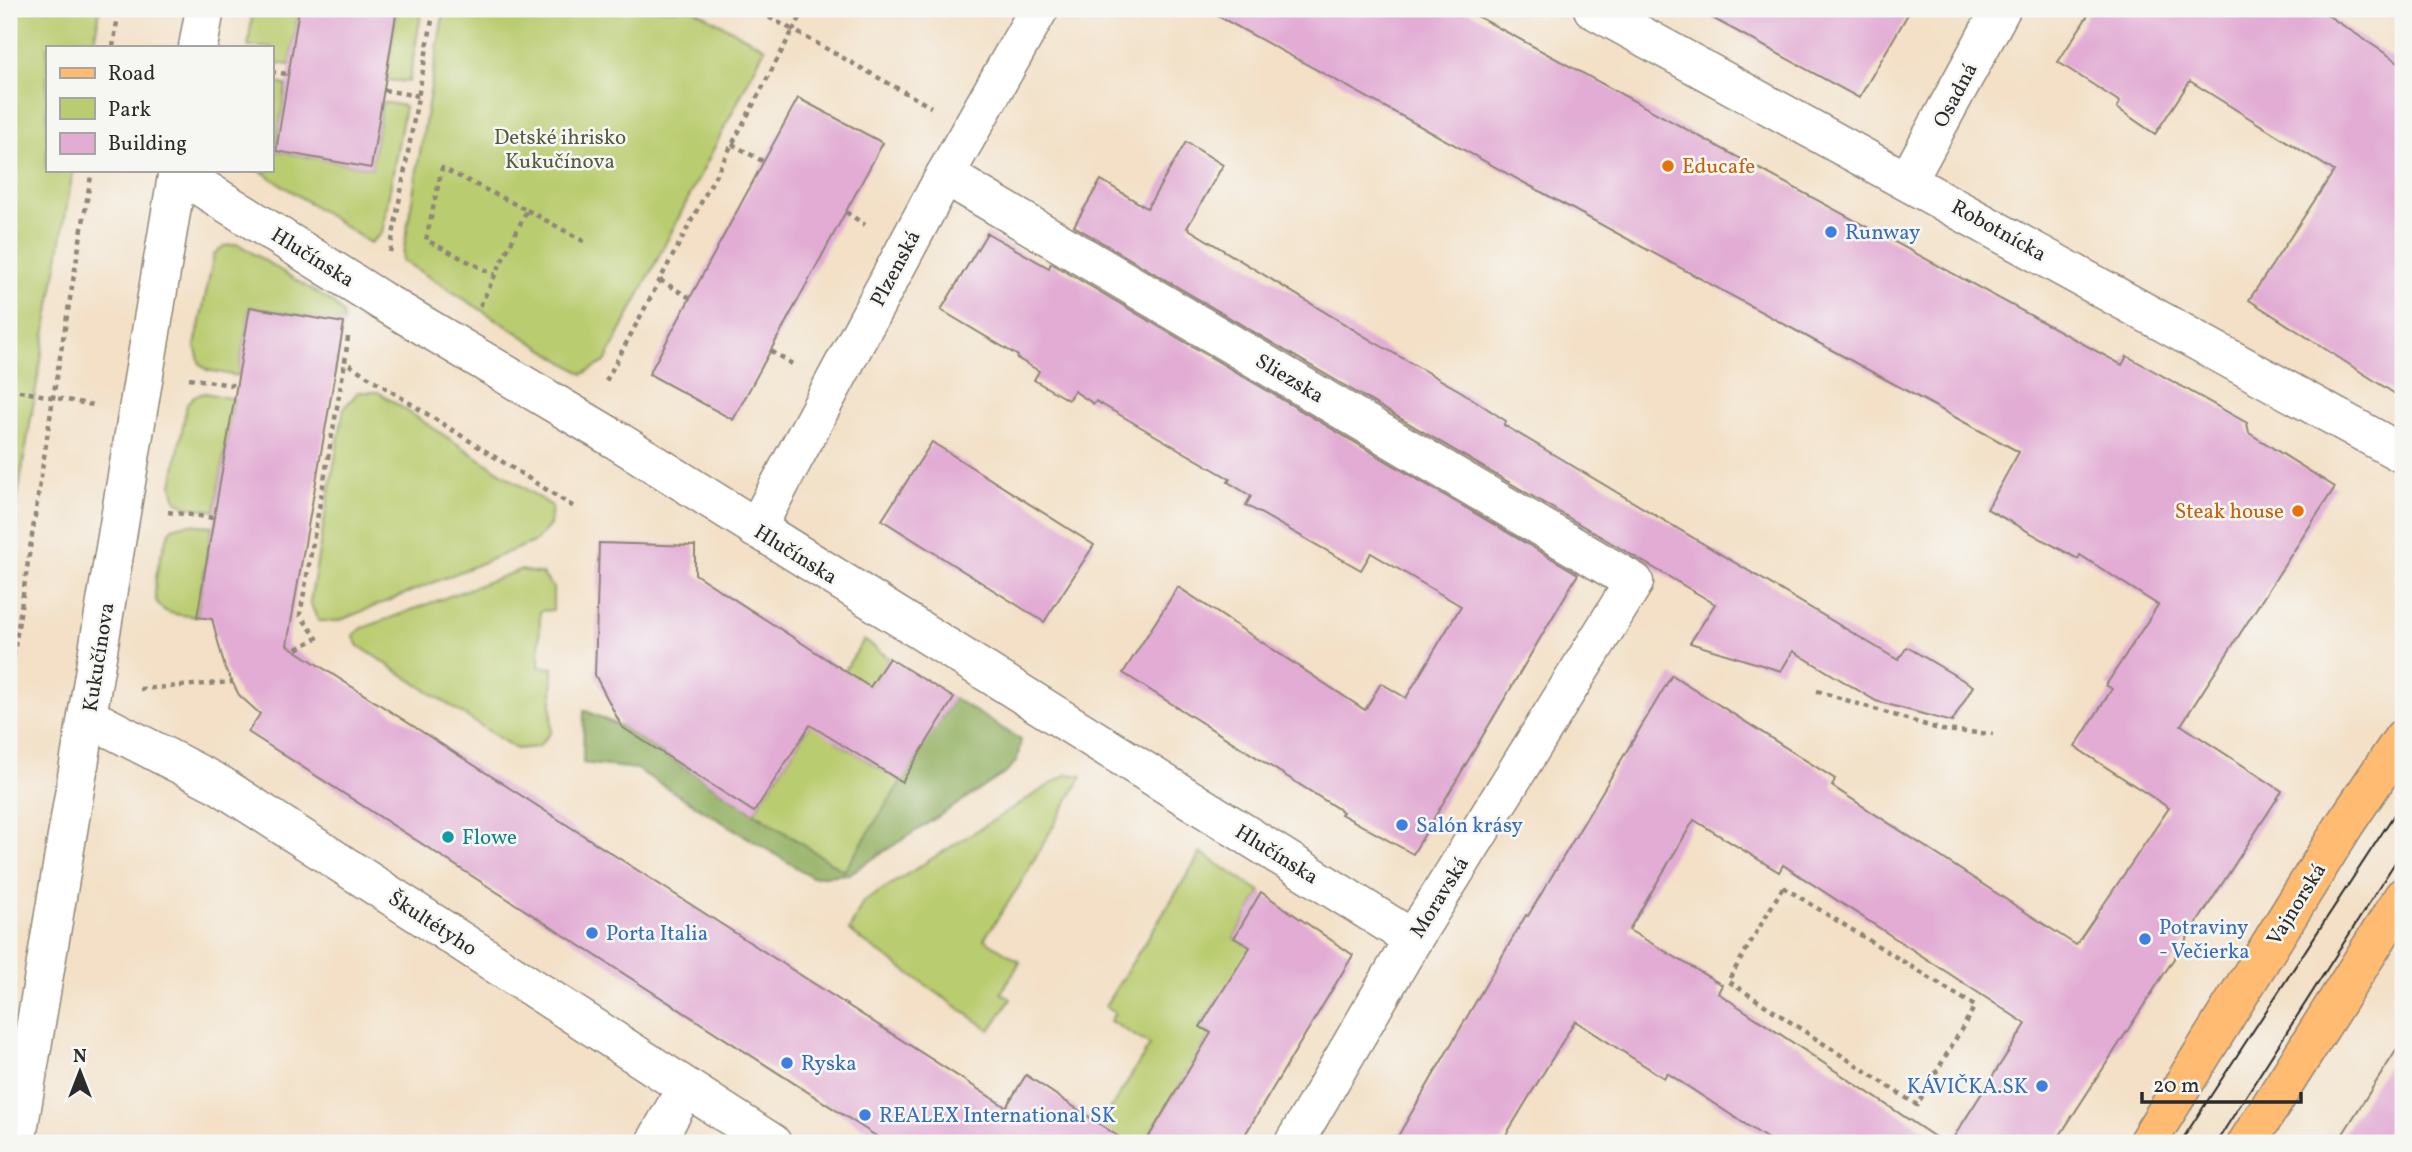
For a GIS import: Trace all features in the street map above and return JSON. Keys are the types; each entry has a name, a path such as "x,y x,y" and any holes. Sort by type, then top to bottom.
{"main road":[{"name":"Vajnorská","path":"2147,1143 2345,824 2403,737"},
{"path":"2247,1143 2403,897"}],"street":[{"path":"198,46 205,9"},
{"name":"Plzenská","path":"756,529 945,175 1039,9"},
{"name":"Robotnícka","path":"1593,9 2403,454"},
{"name":"Osadná","path":"1908,180 2001,9"},
{"name":"Kukučínova","path":"16,1143 177,172"},
{"name":"Hlučínska","path":"179,172 382,301 613,438 1413,939"},
{"name":"Sliezska","path":"945,175 1634,582"},
{"name":"Moravská","path":"1294,1143 1413,939 1634,582"},
{"name":"Škultétyho","path":"88,717 220,785 772,1143"},
{"path":"655,1143 686,1088"}],"path":[{"path":"113,46 119,9"},
{"path":"297,649 317,638 300,615 351,316 382,301 434,9"},
{"path":"753,9 972,130"},
{"path":"605,383 805,9"},
{"path":"273,72 288,74"},
{"path":"384,90 418,96"},
{"path":"732,144 764,162"},
{"path":"495,275 426,240 442,168 587,243"},
{"path":"9,686 53,398 92,172"},
{"path":"474,316 527,210"},
{"path":"846,212 874,231"},
{"path":"660,281 690,298"},
{"path":"771,351 799,369"},
{"path":"345,362 577,509"},
{"path":"185,377 237,386"},
{"path":"9,389 99,406"},
{"path":"164,511 214,518"},
{"path":"139,689 233,682"},
{"path":"1816,691 1941,730 1993,734"},
{"path":"1783,887 1975,1006 1917,1105 1728,981 1783,887"}],"green space":[{"path":"9,9 100,9 93,46 46,46 46,172 73,172 9,548"},
{"path":"253,9 299,9 290,65 273,62 273,46 248,46"},
{"path":"397,9 422,9 409,82 386,80"},
{"name":"Detské ihrisko Kukučínova","path":"444,9 693,9 765,48 605,362 583,374 402,260"},
{"path":"273,82 286,85 276,151 371,168 382,102 405,106 382,233 370,243 262,172 273,172"},
{"path":"238,244 333,303 343,314 344,323 250,307 238,376 207,370 200,364 195,346 214,254 224,246"},
{"path":"358,392 378,392 552,506 550,525 536,541 338,621 318,621 310,602 344,408"},
{"path":"205,393 234,399 215,511 186,506 176,501 172,485 187,404 194,396"},
{"path":"187,524 212,526 197,617 164,610 156,601 155,592 158,568 168,535 172,528"},
{"path":"520,570 542,574 553,587 553,610 540,611 539,667 553,668 551,732 538,747 516,749 359,646 353,636 360,629"},
{"path":"864,640 889,658 836,741 902,782 844,872 754,812"},
{"path":"954,698 1021,740 1017,760 1007,772 849,874 812,877 636,769 583,763 584,710 622,727 844,871"},
{"path":"1067,774 1082,776 1019,886 984,939 1020,962 1001,993 1011,999 990,1030 849,931 863,902"},
{"path":"1201,853 1261,892 1234,938 1259,952 1220,995 1200,1026 1211,1033 1145,1143 1095,1143 1105,1128 1110,1110 1150,1045 1110,1021 1115,1013 1105,1006"}],"building":[{"path":"299,9 397,9 371,168 276,151"},
{"path":"1205,9 1464,9 2122,365 2127,356 2247,423 2249,433 2335,487 2181,725 2282,791 2055,1143 1950,1143 2026,1024 1783,865 1779,872 1694,820 1629,930 1722,985 1718,993 1944,1143 1774,1143 1667,1073 1664,1078 1575,1021 1501,1143 1394,1143 1526,915 1528,916 1672,675 1835,779 1832,786 2076,945 2169,808 2075,747 2112,689 2106,685 2158,605 2080,555 2078,559 1987,509 2019,452"},
{"path":"1696,9 1911,9 1859,98"},
{"path":"2092,9 2318,9 2403,65 2403,399 2249,300 2334,171 2190,81 2155,134 2117,108 2120,102 2058,62"},
{"path":"798,98 883,143 733,420 649,374"},
{"path":"1186,142 1223,165 1187,228 1374,342 1462,392 1506,421 1504,425 1898,660 1907,647 1973,686 1952,722 1876,701 1793,651 1781,671 1690,643 1715,604 1074,226 1101,180 1147,208"},
{"path":"987,233 1049,268 1051,263 1578,574 1413,854 1341,814 1343,812 1123,673 1178,587 1365,710 1381,683 1406,698 1461,606 1371,553 1361,570 1246,505 1251,496 1228,482 1230,479 1096,401 1094,404 1074,391 1068,400 1034,380 1039,371 1017,358 1018,356 941,310"},
{"path":"250,307 344,323 287,645 1006,1107 1026,1075 1128,1143 887,1143 248,732 260,714 239,695 225,668 212,619 197,617"},
{"path":"932,442 1094,545 1044,622 882,520"},
{"path":"599,543 695,546 695,574 870,687 889,658 954,698 902,782 810,725 754,812 622,727 595,675"},
{"path":"1261,892 1353,955 1240,1143 1145,1143 1211,1033 1200,1027 1250,947 1234,938"},
{"path":"2403,1040 2403,1143 2337,1143"}],"tram line":[{"path":"2180,1143 2403,801"},
{"path":"2216,1143 2403,850"}],"place":[{"name":"Educafe","path":"1668,166"},
{"name":"Runway","path":"1831,232"},
{"name":"Steak house","path":"2298,511"},
{"name":"Salón krásy","path":"1402,825"},
{"name":"Flowe","path":"448,837"},
{"name":"Porta Italia","path":"592,933"},
{"name":"Potraviny - Večierka","path":"2145,939"},
{"name":"Ryska","path":"787,1063"},
{"name":"KÁVIČKA.SK","path":"2042,1086"},
{"name":"REALEX International SK","path":"865,1115"}]}
